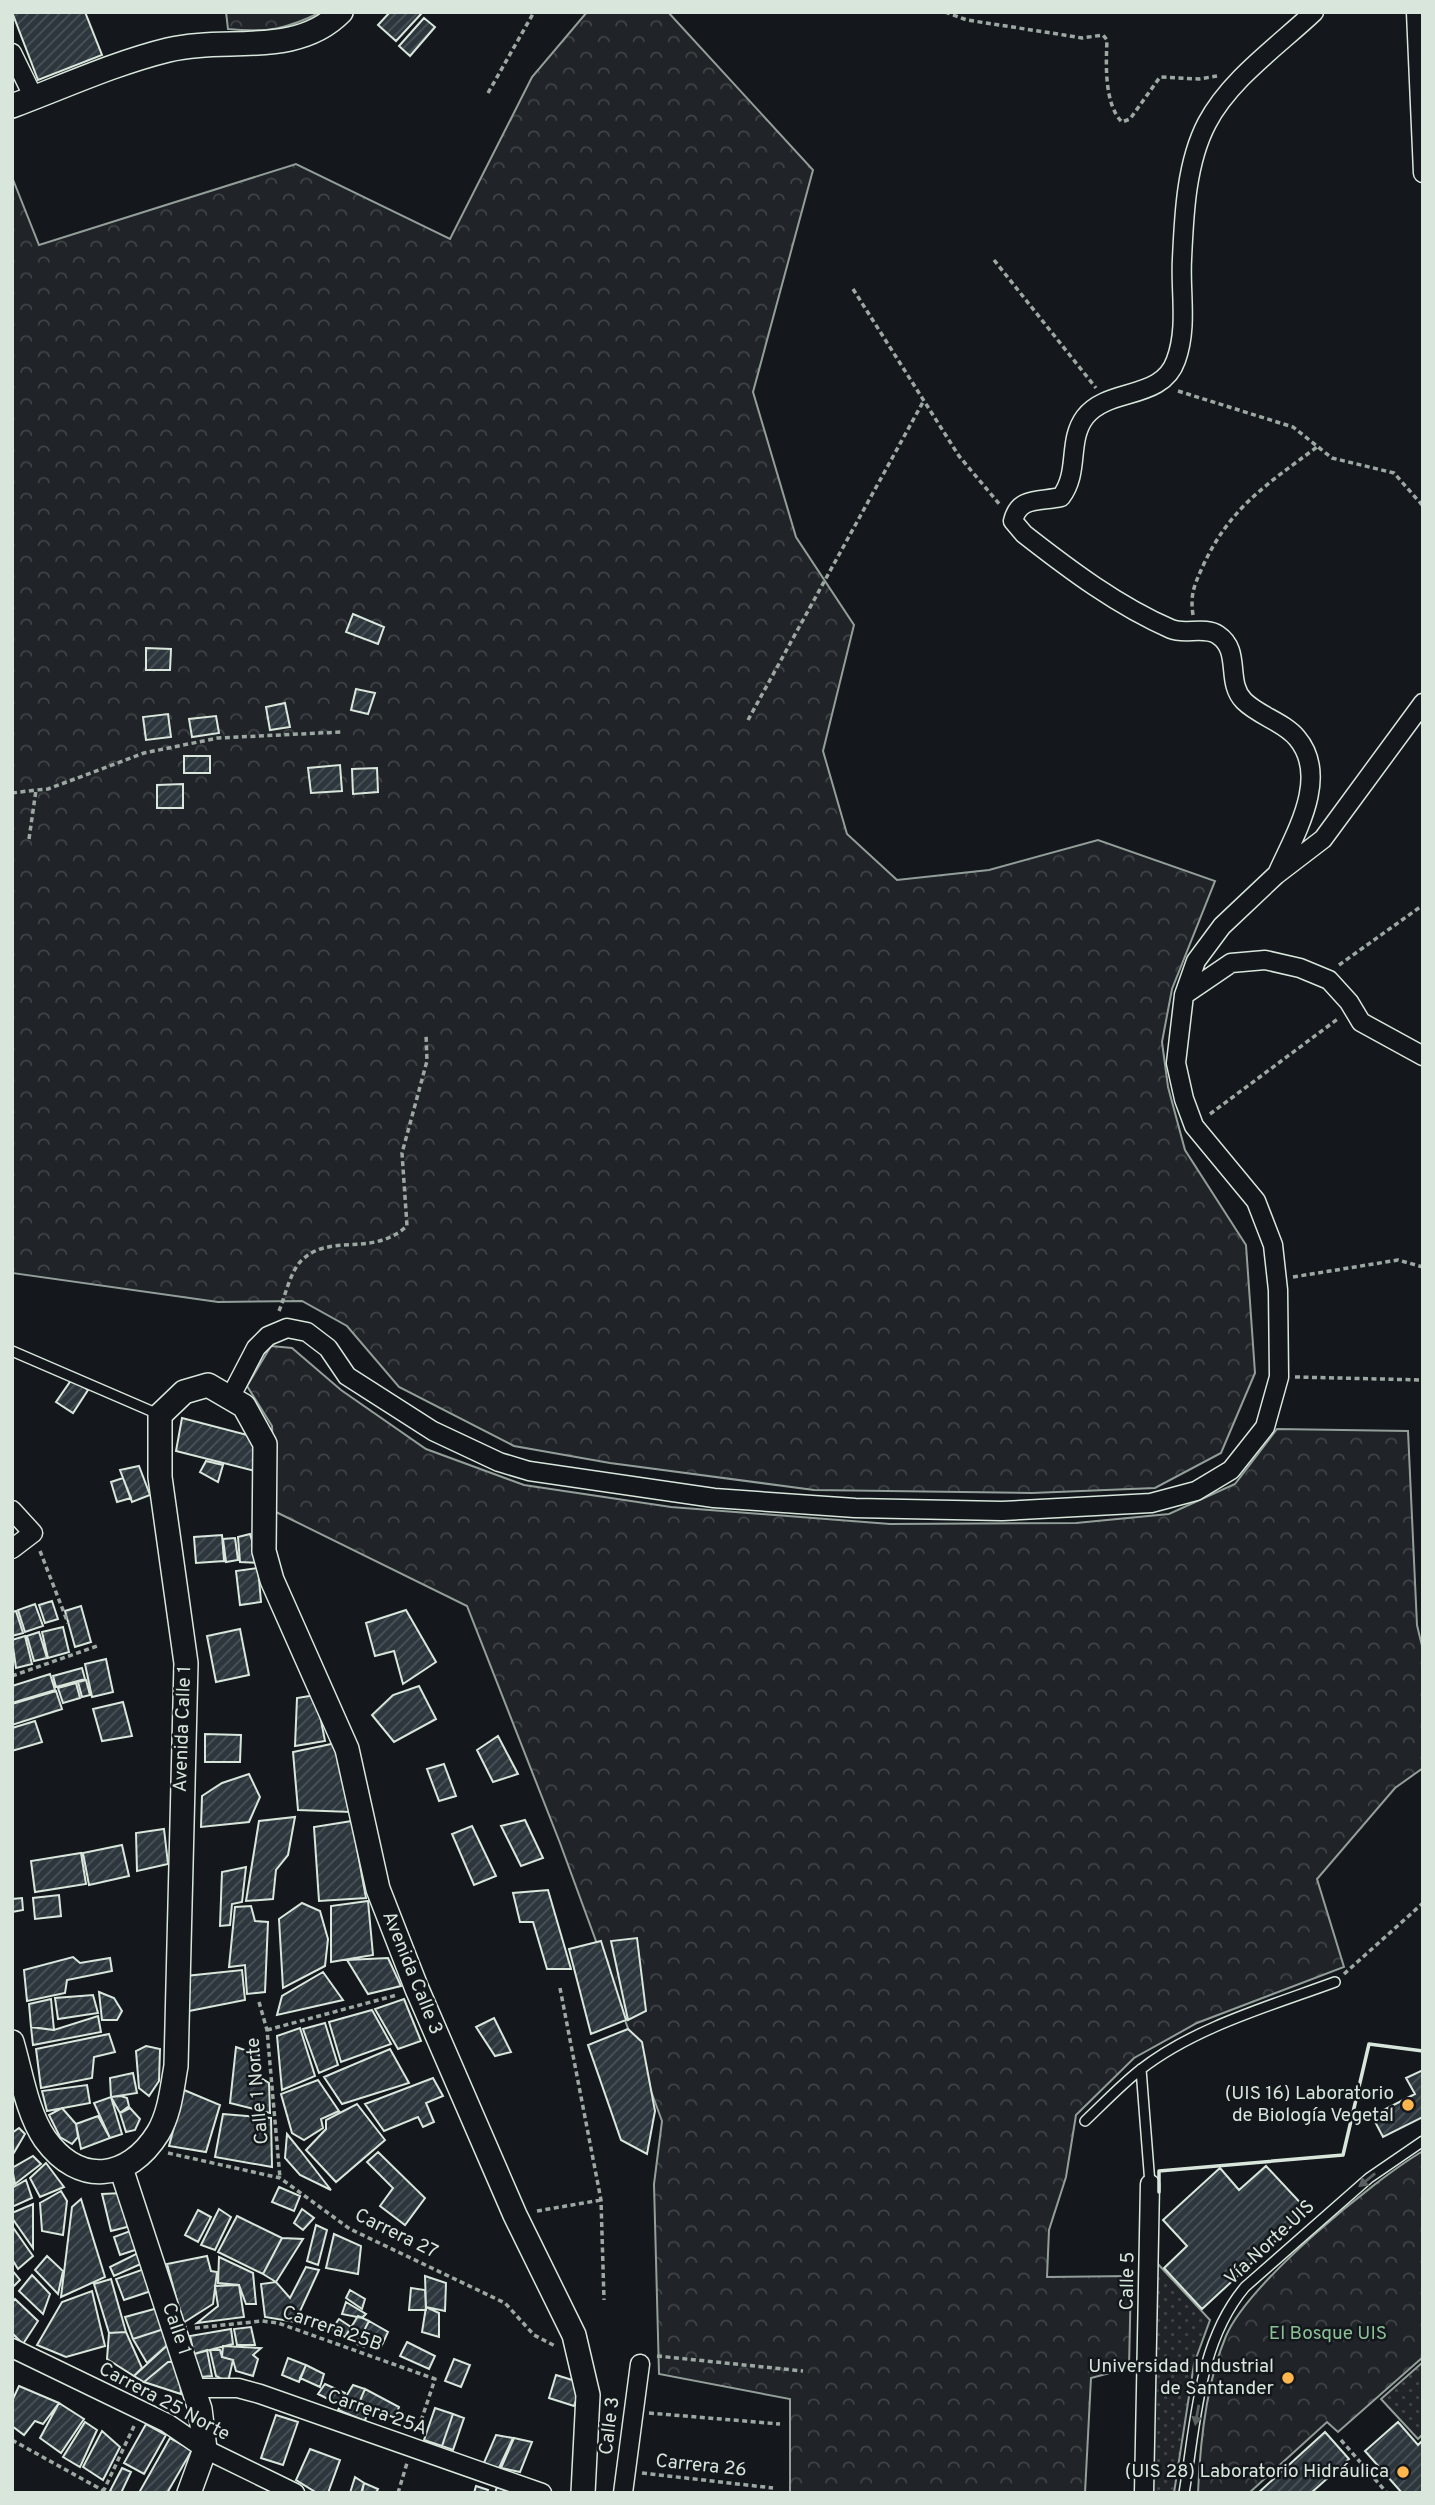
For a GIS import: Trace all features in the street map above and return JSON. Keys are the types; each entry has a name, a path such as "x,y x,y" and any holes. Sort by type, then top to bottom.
{"street":[{"path":"12,106 170,50 219,43 255,44 295,38 328,26 341,12"},
{"path":"1276,876 1307,808 1310,782 1307,755 1296,736 1244,701 1233,682 1233,657 1227,643 1216,634 1174,631 1109,596 1024,534 1013,521 1016,510 1027,501 1061,497 1071,484 1077,435 1086,416 1108,403 1159,385 1176,361 1181,330 1181,261 1191,176 1206,124 1228,92 1314,12"},
{"path":"1416,12 1423,173"},
{"path":"12,53 34,98"},
{"path":"160,1415 184,1392 208,1385 231,1396 256,1348 268,1336 287,1328 307,1332 328,1348 347,1376 433,1431 499,1462 529,1471 714,1498 855,1508 1002,1511 1124,1505 1151,1503 1196,1491 1231,1470 1265,1427 1279,1377 1277,1280 1273,1245 1256,1201 1194,1126 1175,1063 1184,995 1196,961 1222,926 1276,876 1323,839 1423,703"},
{"path":"1184,995 1231,963 1265,960 1329,980 1353,1008 1361,1022 1423,1056"},
{"name":"Avenida Calle 3","path":"231,1396 244,1406 265,1444 264,1551 272,1580 347,1749 378,1889 417,1989 515,2215 564,2314 581,2361 588,2395 589,2423 583,2493"},
{"name":"Avenida Calle 1","path":"121,2168 146,2149 159,2133 168,2112 176,2066 186,1663 160,1477 160,1415"},
{"path":"12,1510 33,1533 12,1549"},
{"path":"12,2042 33,2115 53,2148 78,2168 101,2174 121,2168"},
{"name":"Calle 1","path":"121,2168 195,2388 205,2449 189,2493"},
{"name":"Calle 5","path":"1144,2493 1150,2184"},
{"name":"Carrera 25 Norte","path":"12,2348 167,2423 205,2449 295,2493"},
{"name":"Calle 3","path":"623,2493 640,2364"},
{"name":"Carrera 25A","path":"195,2388 237,2388 260,2394 542,2493"}],"lane":[{"path":"12,1351 160,1415"},
{"path":"1085,2121 1140,2070 1176,2048 1245,2015 1335,1982"},
{"name":"Calle 5","path":"1140,2070 1150,2184"},
{"name":"Vía Norte UIS","path":"1184,2493 1210,2352 1219,2325 1231,2304 1245,2287 1368,2178 1423,2141"}],"path":[{"path":"488,93 534,12"},
{"path":"945,12 967,20 1082,38 1103,35 1107,40 1108,82 1122,122 1130,119 1160,77 1206,79 1234,69 1253,69"},
{"path":"994,260 1108,403"},
{"path":"853,289 959,456 1013,521"},
{"path":"1159,385 1293,427 1332,458 1394,473 1423,506"},
{"path":"748,720 923,402"},
{"path":"1196,631 1190,596 1216,538 1251,497 1318,447"},
{"path":"12,793 48,789 144,754 218,738 341,732"},
{"path":"29,839 36,790"},
{"path":"1323,977 1423,905"},
{"path":"1194,1126 1353,1008"},
{"path":"268,1336 300,1262 323,1246 354,1247 393,1239 407,1226 402,1153 428,1061 426,1034"},
{"path":"1277,1280 1398,1261 1423,1267"},
{"path":"1279,1377 1423,1380"},
{"path":"33,1533 68,1623"},
{"path":"12,1676 100,1645"},
{"path":"1335,1982 1423,1903"},
{"path":"560,1988 601,2200 604,2300"},
{"path":"267,2030 389,1998"},
{"name":"Calle 1 Norte","path":"259,2002 267,2030 280,2178"},
{"name":"Carrera 27","path":"146,2149 280,2178 350,2229 505,2303 534,2335 581,2361"},
{"path":"515,2215 601,2200"},
{"name":"Carrera 25B","path":"176,2330 262,2321 278,2323 435,2379"},
{"path":"640,2364 652,2356 803,2371"},
{"path":"12,2440 103,2492 141,2411"},
{"path":"633,2412 780,2424"},
{"path":"1341,2440 1387,2493"},
{"name":"Carrera 26","path":"626,2471 774,2488"}],"green space":[{"path":"226,12 321,12 287,26 254,30 228,29"},
{"path":"587,12 668,12 813,170 753,392 796,537 854,625 823,751 847,834 897,880 989,870 1098,840 1215,881 1172,989 1162,1042 1168,1087 1185,1150 1246,1245 1255,1373 1221,1453 1155,1488 1032,1493 814,1490 610,1463 514,1446 399,1387 347,1326 302,1301 218,1302 12,1273 12,177 39,245 296,164 450,239 532,77"},
{"path":"271,1346 292,1348 341,1390 426,1449 524,1485 671,1507 890,1524 1076,1523 1169,1514 1235,1484 1277,1429 1408,1431 1417,1625 1423,1650 1423,1768 1395,1788 1317,1879 1344,1967 1197,2023 1134,2058 1076,2115 1066,2177 1049,2230 1047,2277 1131,2276 1129,2368 1091,2378 1085,2493 790,2493 790,2399 659,2374 654,2184 662,2121 560,1843 467,1606 276,1512 272,1426 247,1386"},
{"name":"El Bosque UIS","path":"1423,2151 1423,2357 1338,2432 1327,2422 1249,2493 1198,2493 1202,2433 1213,2373 1226,2336 1239,2314 1259,2289 1314,2235 1374,2185"},
{"path":"1157,2263 1210,2320 1194,2364 1174,2493 1150,2493"},
{"path":"1423,2362 1423,2434 1418,2439 1381,2399"}],"building":[{"path":"12,12 85,12 102,55 38,80"},
{"path":"390,12 421,14 396,41 378,25"},
{"path":"424,18 435,27 410,56 399,46"},
{"path":"353,614 384,627 378,644 346,632"},
{"path":"146,648 171,649 170,670 146,670"},
{"path":"356,689 375,693 368,714 351,710"},
{"path":"285,703 290,727 270,730 266,707"},
{"path":"168,714 171,737 146,740 143,717"},
{"path":"216,716 219,733 192,737 189,719"},
{"path":"184,756 210,756 210,773 184,773"},
{"path":"340,765 342,791 311,793 308,768"},
{"path":"377,768 378,792 353,794 352,769"},
{"path":"183,784 183,808 157,808 157,785"},
{"path":"72,1379 88,1390 73,1413 56,1402"},
{"path":"182,1418 255,1437 259,1472 176,1451"},
{"path":"206,1461 223,1465 218,1482 200,1472"},
{"path":"139,1466 150,1495 132,1502 120,1470"},
{"path":"123,1478 131,1498 117,1502 111,1482"},
{"path":"250,1534 259,1563 240,1562 238,1537"},
{"path":"222,1535 224,1561 196,1563 194,1537"},
{"path":"235,1538 238,1560 226,1562 223,1539"},
{"path":"258,1568 261,1602 240,1605 236,1571"},
{"path":"52,1601 58,1619 45,1623 39,1605"},
{"path":"35,1604 43,1626 25,1632 18,1610"},
{"path":"81,1606 91,1642 75,1647 65,1611"},
{"path":"406,1610 436,1662 403,1684 394,1651 375,1656 366,1623"},
{"path":"16,1611 23,1633 12,1636 12,1612"},
{"path":"63,1627 69,1652 48,1658 42,1632"},
{"path":"240,1629 249,1675 216,1682 207,1636"},
{"path":"39,1632 47,1658 34,1661 27,1636"},
{"path":"25,1636 32,1664 16,1668 12,1640"},
{"path":"106,1659 113,1692 92,1697 85,1664"},
{"path":"82,1668 85,1679 56,1687 53,1676"},
{"path":"50,1674 55,1690 12,1703 12,1686"},
{"path":"86,1680 90,1695 82,1697 78,1682"},
{"path":"76,1683 80,1698 63,1703 58,1688"},
{"path":"419,1686 436,1719 394,1742 372,1715 393,1695"},
{"path":"56,1691 62,1709 12,1725 12,1704"},
{"path":"316,1695 325,1741 295,1746 297,1698"},
{"path":"123,1702 132,1736 102,1741 93,1709"},
{"path":"35,1721 42,1742 12,1751 12,1728"},
{"path":"205,1734 241,1735 240,1762 205,1762"},
{"path":"498,1736 518,1774 493,1782 477,1750"},
{"path":"336,1743 351,1812 298,1810 293,1752"},
{"path":"444,1764 456,1796 439,1801 427,1769"},
{"path":"249,1774 260,1797 249,1822 201,1827 202,1796 222,1783"},
{"path":"295,1817 288,1855 276,1870 273,1899 246,1901 259,1821"},
{"path":"525,1820 543,1858 521,1866 501,1826"},
{"path":"352,1821 366,1898 319,1901 314,1827"},
{"path":"472,1826 496,1876 474,1885 452,1834"},
{"path":"164,1829 168,1864 137,1871 136,1833"},
{"path":"122,1845 129,1876 89,1885 83,1853"},
{"path":"81,1853 86,1884 35,1892 31,1861"},
{"path":"246,1867 242,1902 232,1904 230,1925 220,1926 222,1872"},
{"path":"548,1890 571,1969 547,1969 533,1922 520,1922 513,1893"},
{"path":"59,1895 61,1916 35,1919 33,1898"},
{"path":"22,1898 23,1910 12,1912 12,1899"},
{"path":"368,1901 373,1955 331,1962 331,1906"},
{"path":"302,1903 320,1911 328,1939 325,1966 283,1988 279,1919"},
{"path":"251,1906 255,1921 268,1922 265,1992 247,1994 245,1965 229,1967 235,1907"},
{"path":"637,1938 646,2011 628,2020 611,1941"},
{"path":"601,1941 626,2020 591,2034 569,1949"},
{"path":"73,1957 80,1963 110,1958 112,1971 67,1980 65,1993 27,2001 24,1970"},
{"path":"388,1958 401,1986 368,1994 347,1960"},
{"path":"242,1970 245,2000 189,2011 186,1976"},
{"path":"323,1972 343,2000 277,2015 282,1996"},
{"path":"99,1992 114,1998 122,2011 117,2020 102,2020"},
{"path":"93,1995 98,2013 58,2019 55,1998"},
{"path":"51,1999 54,2030 31,2027 29,2004"},
{"path":"404,1999 421,2041 398,2049 375,2009"},
{"path":"372,2010 391,2044 341,2062 329,2022"},
{"path":"98,2016 101,2032 33,2045 31,2027 54,2030"},
{"path":"494,2018 511,2052 495,2056 476,2027"},
{"path":"325,2023 338,2065 319,2073 303,2029"},
{"path":"300,2028 315,2076 282,2090 277,2036"},
{"path":"628,2029 642,2042 655,2111 647,2154 621,2140 588,2045"},
{"path":"109,2034 115,2052 94,2057 92,2078 41,2088 36,2049"},
{"path":"146,2046 160,2049 159,2081 149,2096 139,2088 136,2051"},
{"path":"236,2047 259,2055 261,2078 269,2083 270,2113 230,2103"},
{"path":"390,2049 409,2083 342,2104 324,2077"},
{"name":"(UIS 16) Laboratorio de Biología Vegetal","path":"1423,2070 1423,2117 1383,2137 1372,2116 1415,2094 1406,2078"},
{"path":"133,2073 137,2093 111,2097 110,2078"},
{"path":"433,2078 443,2096 426,2103 434,2122 423,2127 418,2117 384,2131 365,2104"},
{"path":"318,2080 339,2111 321,2119 323,2128 304,2140 292,2133 281,2094"},
{"path":"87,2085 90,2103 47,2111 42,2091"},
{"path":"184,2090 220,2105 206,2152 169,2146"},
{"path":"111,2097 127,2098 129,2106 120,2113"},
{"path":"111,2097 122,2134 110,2138 94,2103"},
{"path":"357,2104 385,2140 336,2182 306,2150 326,2129 326,2120"},
{"path":"62,2108 76,2124 78,2137 72,2144 60,2137 49,2115"},
{"path":"130,2108 140,2119 135,2130 126,2132 120,2113"},
{"path":"223,2114 271,2118 272,2167 215,2157"},
{"path":"98,2116 110,2138 81,2149 76,2124"},
{"path":"19,2128 25,2134 12,2156 12,2133"},
{"path":"287,2134 331,2190 300,2175 285,2158"},
{"path":"378,2152 425,2198 405,2225 380,2206 393,2188 367,2162"},
{"path":"33,2156 41,2164 15,2184 12,2168"},
{"path":"46,2163 64,2187 40,2197 30,2178"},
{"path":"1266,2166 1308,2211 1202,2309 1164,2268 1187,2246 1163,2220 1220,2168 1239,2190"},
{"path":"26,2180 32,2198 12,2207 12,2188"},
{"path":"279,2187 300,2196 294,2211 272,2202"},
{"path":"61,2191 67,2201 63,2235 42,2231 40,2203"},
{"path":"123,2193 135,2225 111,2231 102,2194"},
{"path":"81,2199 105,2277 61,2297 72,2207"},
{"path":"33,2204 33,2248 12,2218 12,2213"},
{"path":"219,2209 231,2217 215,2250 201,2245"},
{"path":"302,2209 314,2218 303,2230 294,2223"},
{"path":"198,2210 211,2217 198,2242 185,2235"},
{"path":"237,2216 282,2238 263,2274 218,2252"},
{"path":"316,2225 327,2230 318,2265 307,2261"},
{"path":"12,2226 33,2256 18,2269 12,2259"},
{"path":"133,2230 138,2249 120,2255 114,2237"},
{"path":"334,2234 361,2246 358,2274 326,2268"},
{"path":"282,2238 303,2239 276,2282 263,2274"},
{"path":"138,2253 143,2263 114,2276 110,2267"},
{"path":"47,2256 63,2271 58,2294 35,2270"},
{"path":"207,2256 211,2271 217,2272 213,2304 183,2323 167,2264"},
{"path":"219,2257 253,2273 256,2304 246,2304 239,2285 218,2283"},
{"path":"306,2267 319,2270 295,2322 265,2317 261,2284 276,2282 290,2298"},
{"path":"147,2268 154,2290 124,2300 116,2279"},
{"path":"12,2270 20,2280 12,2288"},
{"path":"32,2275 50,2294 43,2314 19,2291"},
{"path":"425,2276 446,2283 445,2311 426,2307"},
{"path":"111,2279 126,2332 109,2333 94,2284"},
{"path":"239,2285 244,2317 197,2323 218,2306 215,2286"},
{"path":"411,2288 425,2290 426,2310 409,2310"},
{"path":"350,2290 365,2299 362,2309 346,2298"},
{"path":"92,2291 105,2346 66,2357 37,2345 62,2302"},
{"path":"15,2299 38,2321 23,2344 12,2333 12,2303"},
{"path":"346,2302 366,2314 362,2318 342,2314"},
{"path":"426,2307 439,2313 439,2337 422,2332"},
{"path":"158,2308 167,2328 133,2339 125,2317"},
{"path":"358,2316 369,2321 357,2344 345,2337"},
{"path":"339,2319 351,2327 345,2337 331,2330"},
{"path":"369,2321 388,2332 381,2347 368,2339 364,2347 357,2344"},
{"path":"251,2327 255,2345 237,2345 234,2329"},
{"path":"167,2328 172,2341 147,2363 133,2339"},
{"path":"231,2329 233,2344 194,2354 190,2336"},
{"path":"126,2332 142,2368 134,2376 107,2359 109,2333"},
{"path":"172,2341 179,2362 168,2362 144,2382 134,2376"},
{"path":"407,2342 435,2356 429,2369 400,2356"},
{"path":"223,2346 261,2348 253,2355 258,2359 253,2376 236,2371 233,2360 222,2357"},
{"path":"207,2350 212,2376 200,2377 194,2354"},
{"path":"210,2350 220,2350 222,2357 233,2360 228,2382 216,2376"},
{"path":"288,2358 306,2365 299,2382 282,2375"},
{"path":"454,2359 470,2365 461,2387 445,2381"},
{"path":"168,2362 179,2362 181,2394 144,2382"},
{"path":"306,2365 324,2374 320,2387 300,2378"},
{"path":"556,2375 582,2383 574,2406 549,2398"},
{"path":"325,2384 345,2393 340,2405 318,2394"},
{"path":"353,2385 365,2389 359,2403 369,2407 365,2421 338,2410"},
{"path":"19,2386 59,2403 43,2424 35,2421 24,2435 12,2426 12,2401"},
{"path":"365,2389 399,2407 395,2418 359,2403"},
{"path":"59,2403 84,2419 61,2453 40,2438"},
{"path":"435,2408 453,2414 442,2446 424,2440"},
{"path":"453,2414 464,2418 453,2450 442,2446"},
{"path":"276,2415 298,2422 283,2465 261,2458"},
{"path":"85,2422 97,2430 80,2467 63,2457"},
{"name":"(UIS 28) Laboratorio Hidráulica","path":"1398,2422 1418,2445 1423,2440 1423,2493 1402,2493 1365,2451"},
{"path":"146,2424 166,2435 144,2474 124,2463"},
{"path":"102,2431 120,2447 103,2480 83,2467"},
{"path":"1325,2432 1349,2459 1311,2493 1258,2493"},
{"path":"496,2435 513,2438 499,2468 483,2465"},
{"path":"170,2438 192,2450 167,2493 142,2493 140,2491"},
{"path":"514,2438 532,2442 520,2472 501,2468"},
{"path":"310,2449 340,2460 328,2493 317,2493 296,2480"},
{"path":"122,2468 131,2472 121,2493 115,2493 110,2491"},
{"path":"355,2477 364,2483 361,2493 350,2493"},
{"path":"364,2483 378,2489 376,2493 362,2493"},
{"path":"476,2486 488,2490 487,2493 474,2493"},
{"path":"497,2487 513,2493 495,2493"}],"wall":[{"path":"1159,2192 1159,2171 1343,2155 1369,2044 1423,2051"}],"place":[{"name":"(UIS 16) Laboratorio de Biología Vegetal","path":"1408,2105"},
{"name":"Universidad Industrial de Santander","path":"1288,2378"},
{"name":"(UIS 28) Laboratorio Hidráulica","path":"1403,2472"}]}
